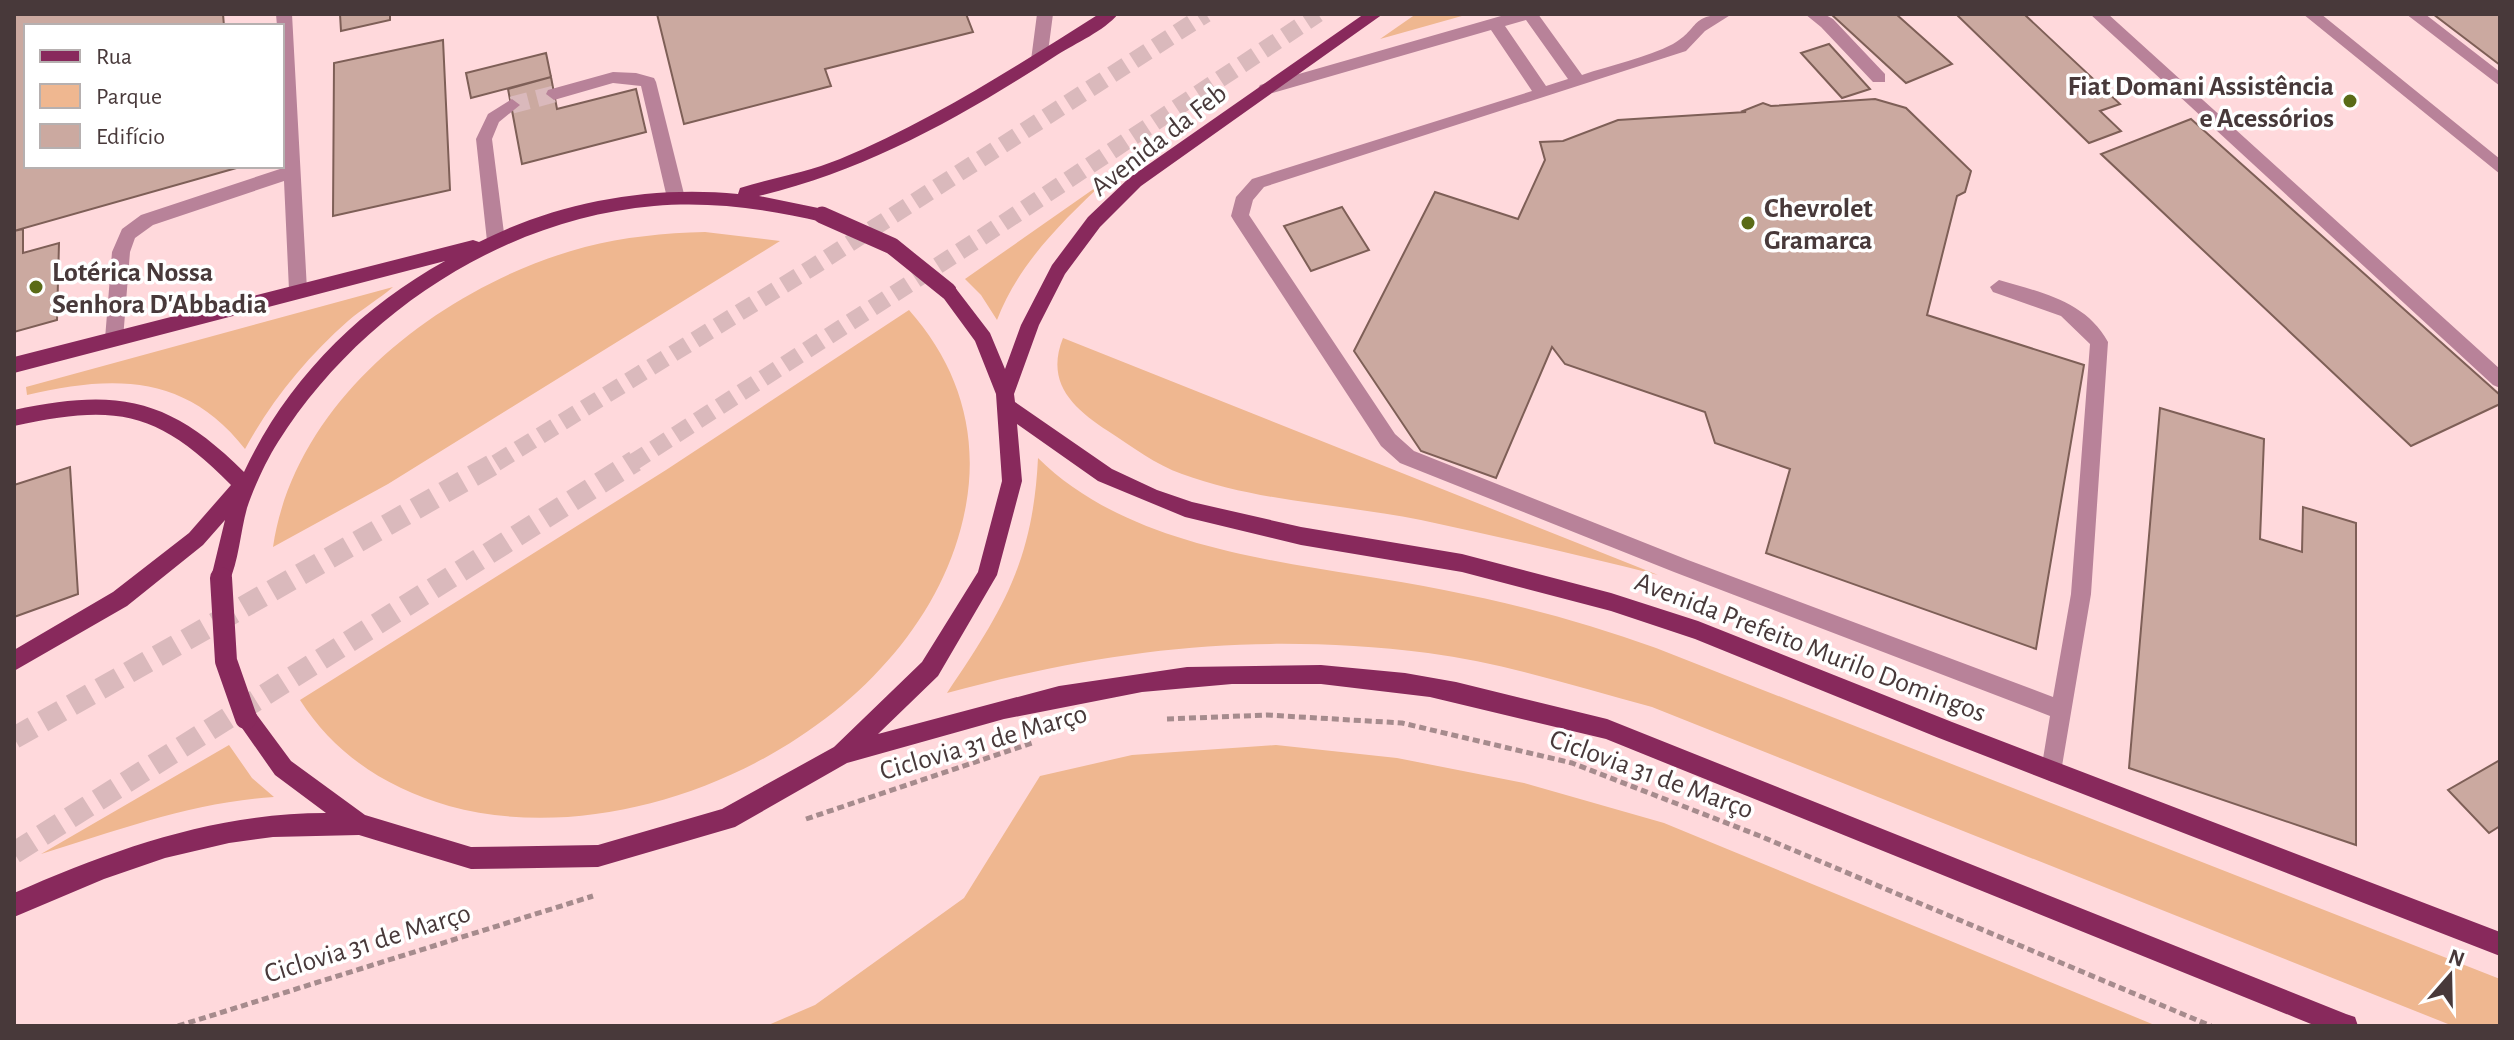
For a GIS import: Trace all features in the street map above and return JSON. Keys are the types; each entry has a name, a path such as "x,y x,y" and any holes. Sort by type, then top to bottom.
{"main road":[{"path":"718,198 775,188 910,134 1039,60 1110,14"},
{"name":"Avenida da Feb","path":"1006,400 1030,325 1074,246 1135,182 1375,14"},
{"path":"14,365 496,241 578,213 630,202 718,198 770,202 822,215 892,246 948,291 983,338 1006,400 1012,481 987,575 930,669 842,754"},
{"path":"359,824 283,768 246,718 226,661 221,578 226,540 244,485 288,408 348,341 419,285 496,241"},
{"name":"Avenida Prefeito Murilo Domingos","path":"1006,400 1105,475 1150,496 1192,511 1301,536 1462,563 1611,602 1698,630 2500,944"},
{"path":"14,418 62,407 97,406 131,410 167,423 198,440 244,485"},
{"path":"14,661 120,599 196,539 244,485"},
{"path":"14,905 96,869 166,846 261,827 359,824 471,858 598,856 727,819 842,754 1059,696 1138,682 1215,676 1302,675 1402,682 1493,700 1607,729 2346,1026"}],"street":[{"path":"284,14 298,290"},
{"path":"1039,60 1045,14"},
{"path":"1266,89 1528,14 1579,82"},
{"path":"1724,14 1699,27 1680,47 1258,183 1245,197 1240,216 1388,440 1407,457 1681,566 2062,710"},
{"path":"1813,14 1827,23 1879,78"},
{"path":"2098,14 2500,380"},
{"path":"2311,14 2500,168"},
{"path":"2414,14 2500,80"},
{"path":"1495,23 1542,93"},
{"path":"554,94 614,77 633,76 648,82 676,198"},
{"path":"496,241 484,139 494,115 512,105"},
{"path":"114,339 121,252 128,234 147,220 292,172"},
{"path":"1999,287 2066,308 2085,321 2099,342 2081,594 2052,771"}],"path":[{"name":"Ciclovia 31 de Março","path":"1156,720 1267,715 1402,723 1572,763 1760,836 2211,1026"},
{"name":"Ciclovia 31 de Março","path":"795,823 1044,741"},
{"name":"Ciclovia 31 de Março","path":"178,1026 603,893"}],"green space":[{"path":"1416,14 1469,14 1380,39"},
{"path":"1105,181 1057,228 1029,262 997,320 981,295 965,279"},
{"path":"705,232 780,241 388,484 273,547 287,493 311,442 345,396 385,355 431,319 481,288 533,264 585,247 644,236"},
{"path":"393,287 348,321 318,349 278,397 245,449 222,424 198,406 173,393 146,386 89,384 27,395 26,387"},
{"path":"909,310 940,353 961,401 969,451 966,505 941,581 897,650 838,708 768,756 690,791 609,812 527,818 449,806 404,790 346,753 314,720 300,700 666,470"},
{"path":"1063,338 1658,575 1421,520 1240,491 1172,470 1108,431 1074,403 1060,381 1058,354"},
{"path":"1038,458 1079,491 1125,517 1176,537 1284,563 1498,601 1578,622 1656,648 2500,979 2500,1026 2453,1026 1652,707 1485,663 1365,647 1303,644 1185,648 1068,665 947,693 984,636 1012,583 1030,526"},
{"path":"229,745 252,778 274,797 185,811 41,854"},
{"path":"1276,745 1397,758 1524,783 1664,823 2157,1026 766,1026 815,1005 964,898 1040,776 1132,755"}],"building":[{"path":"14,14 223,14 224,24 24,24 24,168 236,168 14,231"},
{"path":"340,14 390,14 390,20 341,31"},
{"path":"657,14 966,14 973,32 825,69 831,86 684,124"},
{"path":"1831,14 1896,14 1952,64 1906,83"},
{"path":"1956,14 2024,14 2120,104 2100,111 2121,131 2089,143"},
{"path":"2433,14 2500,14 2500,65"},
{"path":"443,40 450,190 333,216 334,63"},
{"path":"1829,44 1870,89 1842,98 1801,53"},
{"path":"546,53 551,77 471,98 466,73"},
{"path":"551,77 557,109 636,89 646,132 522,164 508,89"},
{"path":"1875,99 1906,108 1971,171 1965,192 1957,196 1927,315 2084,365 2036,649 1766,553 1790,469 1715,443 1705,412 1565,364 1552,347 1496,478 1421,451 1354,351 1435,192 1518,219 1545,160 1540,142 1563,141 1618,120 1746,112 1743,111 1763,103 1771,106"},
{"path":"2191,119 2500,395 2500,404 2411,446 2101,154"},
{"path":"1342,207 1369,250 1311,271 1284,226"},
{"name":"Lotérica Nossa Senhora D'Abbadia","path":"23,229 23,253 59,243 57,320 14,332 14,231"},
{"path":"2160,408 2264,439 2260,539 2302,552 2303,507 2356,523 2356,845 2129,768"},
{"path":"70,467 78,594 14,617 14,485"},
{"path":"2500,760 2500,826 2489,833 2448,790"}],"tunnel":[{"path":"496,463 813,267 1206,14"},
{"path":"632,463 979,239 1318,14"},
{"path":"512,105 554,94"},
{"path":"14,738 499,461"},
{"path":"14,853 635,461"}],"place":[{"name":"Fiat Domani Assistência e Acessórios","path":"2350,101"},
{"name":"Chevrolet Gramarca","path":"1748,223"},
{"name":"Lotérica Nossa Senhora D'Abbadia","path":"36,287"}]}
